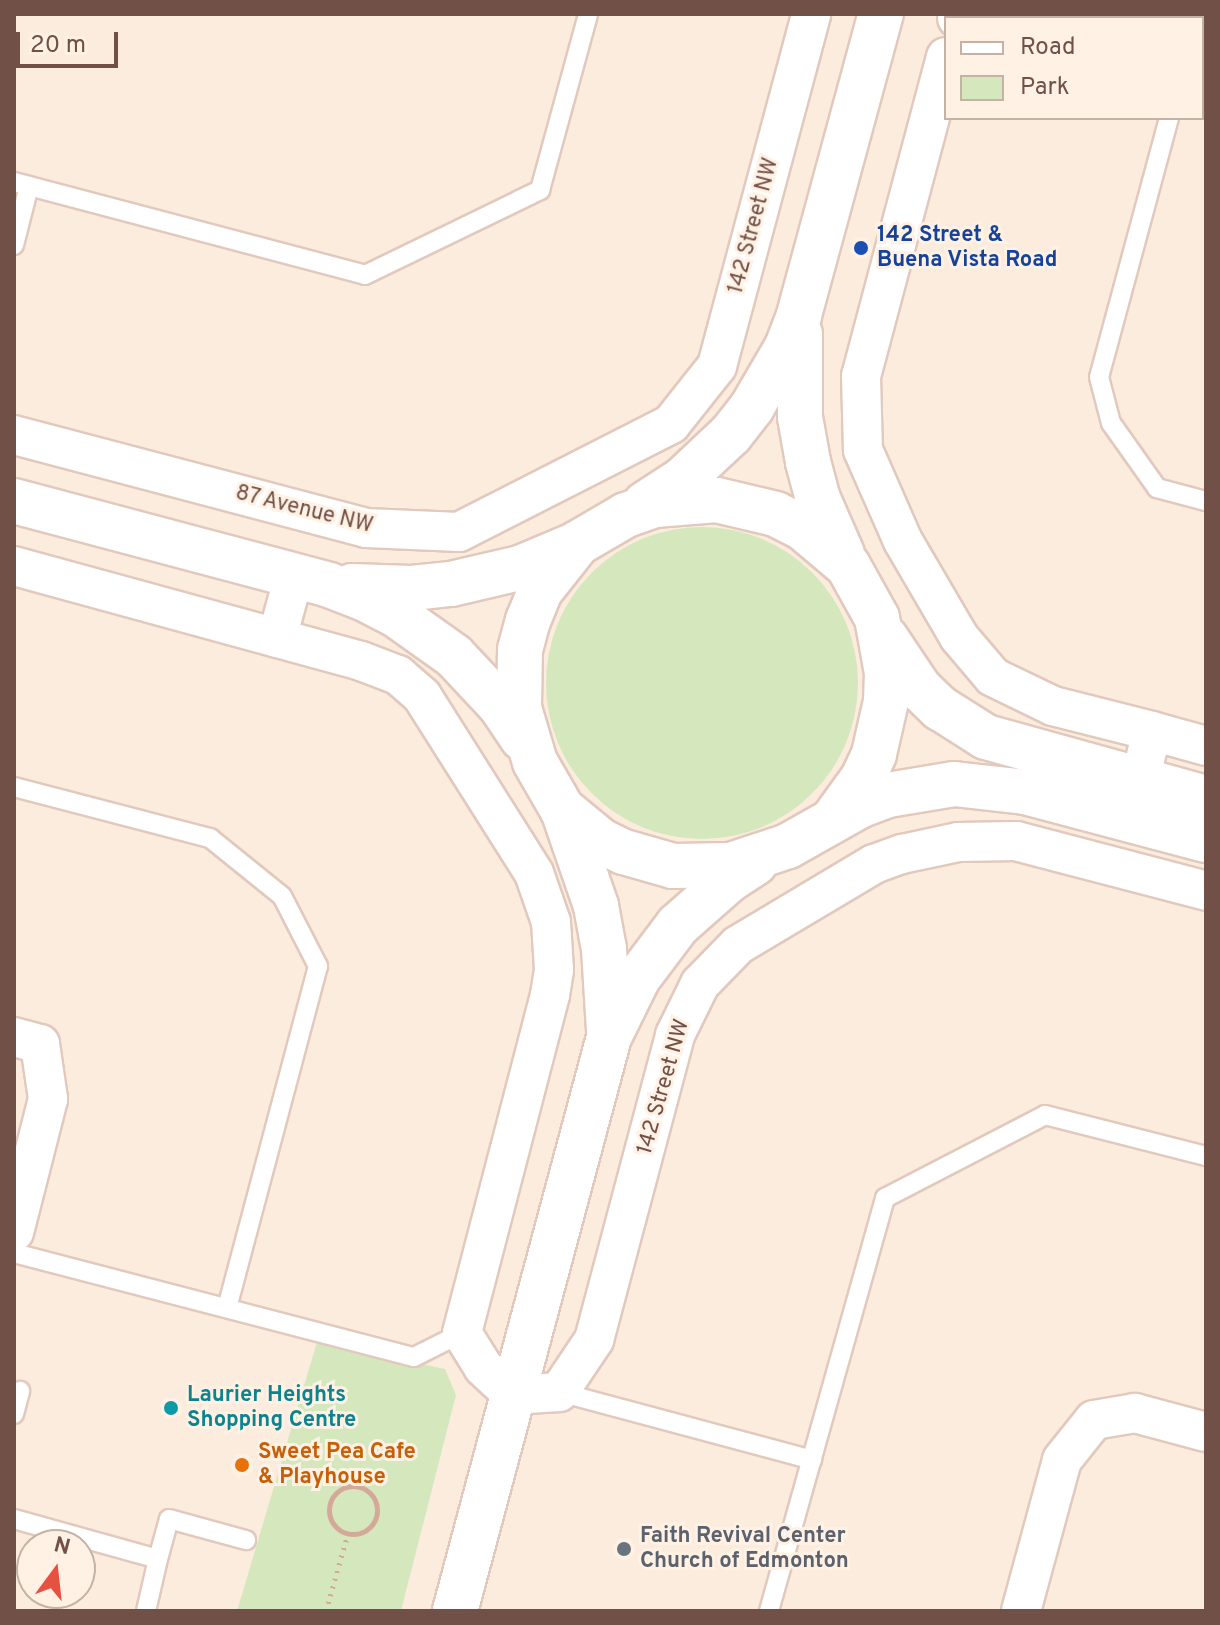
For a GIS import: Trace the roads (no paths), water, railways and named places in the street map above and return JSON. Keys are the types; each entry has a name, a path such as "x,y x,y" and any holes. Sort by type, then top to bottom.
{"main road":[{"path":"294,576 372,588 451,584 520,568 578,543 655,499 708,458 752,407 787,347 881,14"},
{"path":"808,280 797,371 800,417 818,499 888,644 920,689 962,724 1011,747 1206,798"},
{"path":"626,515 686,500 748,505 803,528 848,566"},
{"path":"14,501 294,576 363,598 425,634 454,656 500,705 562,809 582,856 596,906 607,979 609,1037"},
{"path":"535,762 519,708 520,650 540,591 578,543"},
{"path":"832,821 863,778 882,729 887,673 877,618"},
{"path":"455,1611 609,1037 638,978 678,925 729,880 788,846 859,806 918,787 990,785 1206,840"},
{"path":"562,809 601,841 624,852 673,866 731,865 788,846"}],"street":[{"name":"142 Street NW","path":"671,424 717,366 811,14"},
{"path":"944,65 861,376 863,450 903,541 959,637 993,677 1053,706 1206,746"},
{"name":"87 Avenue NW","path":"14,435 366,528 459,532 671,424"},
{"path":"14,566 361,661 398,675 422,696 534,873 551,922 554,970 550,995 462,1333 483,1367 513,1395 559,1392"},
{"path":"277,638 294,576"},
{"path":"1140,780 1152,731"},
{"name":"142 Street NW","path":"559,1392 594,1340 675,1035 700,984 738,945 874,864 902,854 958,842 1016,841 1206,891"},
{"path":"14,1232 48,1099 27,1041"},
{"path":"1021,1611 1062,1460 1094,1420 1135,1413 1206,1432"}],"lane":[{"path":"14,245 22,184 365,275 540,190 588,14"},
{"path":"1168,120 1099,377 1111,423 1157,488 1206,501"},
{"path":"14,787 210,838 282,896 318,966 227,1308"},
{"path":"769,1611 885,1198 1045,1115 1206,1156"},
{"path":"14,1253 414,1357 462,1333"},
{"path":"14,1414 20,1391"},
{"path":"559,1392 812,1460"},
{"path":"14,1519 158,1559"},
{"path":"146,1611 169,1519 246,1540"}],"place":[{"name":"142 Street & Buena Vista Road","path":"861,248"},
{"name":"Laurier Heights Shopping Centre","path":"171,1408"},
{"name":"Sweet Pea Cafe & Playhouse","path":"242,1465"},
{"name":"Faith Revival Center Church of Edmonton","path":"624,1549"}]}
